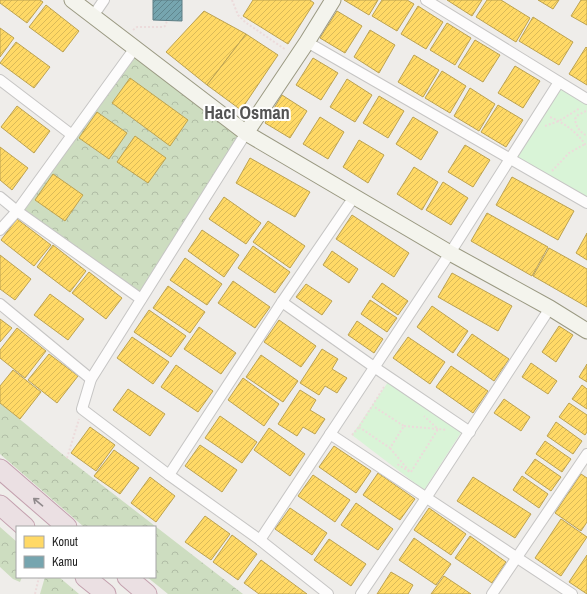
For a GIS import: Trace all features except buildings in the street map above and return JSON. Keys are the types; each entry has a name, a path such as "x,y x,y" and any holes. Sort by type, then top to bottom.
{"highway":[{"path":"0,469 67,526"},
{"path":"0,504 24,526"},
{"path":"86,578 106,594"},
{"path":"128,578 147,594"}],"main road":[{"path":"72,0 246,133 450,253 550,308 587,331"},
{"path":"246,133 307,42 333,0"}],"street":[{"path":"93,16 104,0"},
{"path":"426,0 559,82 585,104"},
{"path":"307,42 587,204"},
{"path":"0,230 17,210 72,135 130,45"},
{"path":"0,80 72,135"},
{"path":"260,540 450,253 509,158 559,82"},
{"path":"246,133 91,379 82,409 169,475 260,540 328,594"},
{"path":"0,196 17,210 141,299"},
{"path":"169,475 282,302 354,196"},
{"path":"282,302 470,432"},
{"path":"0,304 91,379"},
{"path":"360,594 470,432 550,308"},
{"path":"330,434 572,594"},
{"path":"492,594 587,454"}],"path":[{"path":"232,0 238,15 245,22 297,57"},
{"path":"130,45 135,28 163,27 167,21"},
{"path":"540,128 559,121 585,104"},
{"path":"587,111 578,115 575,119 576,127 587,136"},
{"path":"540,112 572,128 586,146 569,153 555,169 542,178"},
{"path":"352,435 359,427 388,382"},
{"path":"373,406 404,426 470,432"},
{"path":"67,458 82,409"},
{"path":"421,413 438,429"},
{"path":"390,448 404,426"},
{"path":"359,427 390,448 415,478"},
{"path":"410,472 438,429"},
{"path":"397,464 410,472"},
{"path":"35,594 39,578"}],"green space":[{"path":"135,48 246,133 141,299 17,211"},
{"path":"559,82 587,99 587,203 509,158"},
{"path":"388,382 462,431 424,490 352,435"},
{"path":"0,403 67,458 155,526 83,526 0,454"},
{"path":"0,527 16,541 16,578 22,578 20,582 13,579 0,567"},
{"path":"156,527 243,594 168,594 148,578 156,578"},
{"path":"45,578 60,578 79,594 40,594"}],"district":[{"name":"Hacı Osman","path":"247,112"}]}
